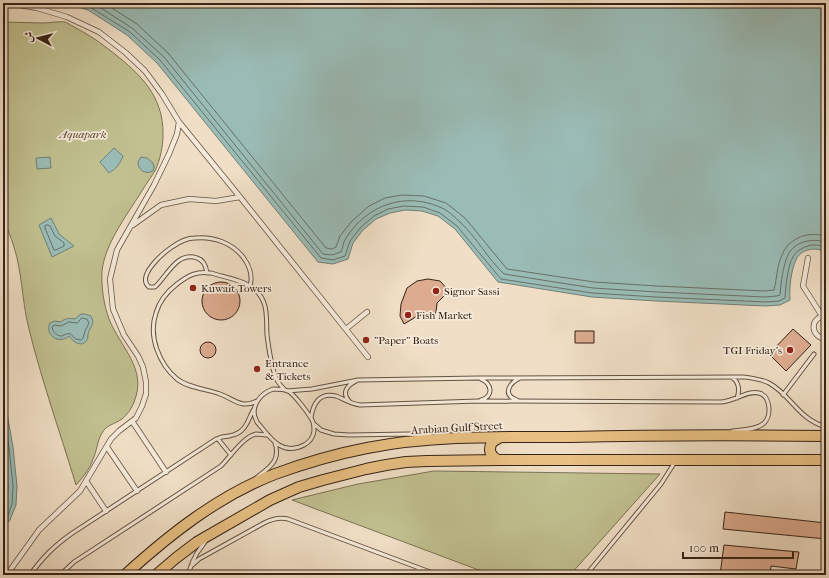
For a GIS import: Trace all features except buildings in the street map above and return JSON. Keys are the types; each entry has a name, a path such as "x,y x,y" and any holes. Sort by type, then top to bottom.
{"main road":[{"name":"Arabian Gulf Street","path":"125,575 178,530 232,495 273,475 348,451 410,442 469,438 701,435 826,436"},
{"path":"498,438 492,442 490,450 493,457 498,460"},
{"path":"156,575 186,549 254,508 281,495 366,469 386,465 413,462 498,460 826,460"}],"street":[{"path":"3,4 14,4 37,8 67,17 99,32 126,53 145,72 162,94 179,122 368,357"},
{"path":"8,575 39,530 80,491 111,440 119,431 136,418 142,406 146,394 146,382 143,367 138,356 124,335 113,309 110,279 117,250 154,186 170,154 177,134 179,122"},
{"path":"131,226 161,205 189,199 216,201 240,197"},
{"path":"808,258 803,286 824,316 817,319 814,324 814,329 820,338 826,339"},
{"path":"346,329 367,312"},
{"path":"132,421 166,472"},
{"path":"107,447 137,491"},
{"path":"86,481 106,511"}],"lane":[{"path":"207,272 202,261 196,257 187,257 180,260 173,266 155,287 149,288 146,286 145,282 149,270 164,253 178,243 190,239 200,238 224,242 240,253 250,271 250,286"},
{"path":"254,409 254,415 257,422 275,443 282,447 297,448 310,441 313,436 314,431 311,418 295,397 277,380 273,368 267,335 268,322 265,306 258,292 250,286 207,272 196,273 186,277 176,285 161,302 156,312 154,335 160,357 176,379 181,382 222,395 241,404 250,404 257,401"},
{"path":"783,395 814,354"},
{"path":"731,377 735,380 738,386 737,398"},
{"path":"30,575 39,562 55,546 71,534 210,443 218,439 240,433 262,394 276,389 312,389 351,380 479,378 751,378 762,380 771,384 808,419 826,427"},
{"path":"478,402 487,398 490,394 489,385 479,378"},
{"path":"522,378 511,383 508,391 511,397 522,402"},
{"path":"353,404 347,398 346,391 351,384 358,380"},
{"path":"311,418 312,410 317,400 322,397 330,396 336,396 353,404 360,405 478,402 728,402 746,393 754,392 765,396 769,404 768,414 764,423 758,427 732,431"},
{"path":"313,423 321,430 334,434 409,434 469,438"},
{"path":"701,435 724,431"},
{"path":"60,575 74,562 218,469 243,442 252,436 262,434 268,436"},
{"path":"218,439 231,455"},
{"path":"232,495 272,464 277,454 275,443"},
{"path":"586,575 661,484 677,459"},
{"path":"191,566 199,559 264,523 280,518 288,519 438,575"},
{"path":"188,575 201,546 219,529"},
{"path":"412,575 419,568"}],"green space":[{"name":"Aquapark","path":"3,22 65,22 88,35 129,66 147,85 159,107 162,120 163,135 161,153 157,167 113,238 104,260 102,271 102,290 107,314 135,369 138,379 137,390 131,409 122,419 108,426 100,436 90,466 76,485 33,345 26,315 17,256 3,219"},
{"path":"434,471 660,474 570,575 492,575 292,500 358,484"}],"water":[{"path":"65,3 826,3 826,253 820,250 811,249 801,254 794,264 790,285 790,300 780,305 766,306 592,297 498,282 455,229 438,216 422,211 405,210 390,213 376,219 363,230 353,243 348,259 333,264 318,262 157,63 127,35 88,10"},
{"path":"114,148 123,156 118,166 109,173 100,162"},
{"path":"50,157 51,168 37,169 36,158"},
{"path":"141,157 147,158 153,163 153,171 142,171 138,165"},
{"path":"51,218 59,234 74,246 52,257 39,225"},
{"path":"81,314 91,316 93,321 87,339 83,344 78,343 69,336 65,339 57,339 51,335 49,331 50,323 55,321 61,322 71,318 75,319"},
{"path":"3,391 13,447 17,486 16,505 10,520 3,528"}],"place":[{"name":"Kuwait Towers","path":"193,288"},
{"name":"Signor Sassi","path":"436,291"},
{"name":"Fish Market","path":"408,315"},
{"name":"\"Paper\" Boats","path":"366,340"},
{"name":"TGI Friday's","path":"790,350"},
{"name":"Entrance & Tickets","path":"257,369"}]}
